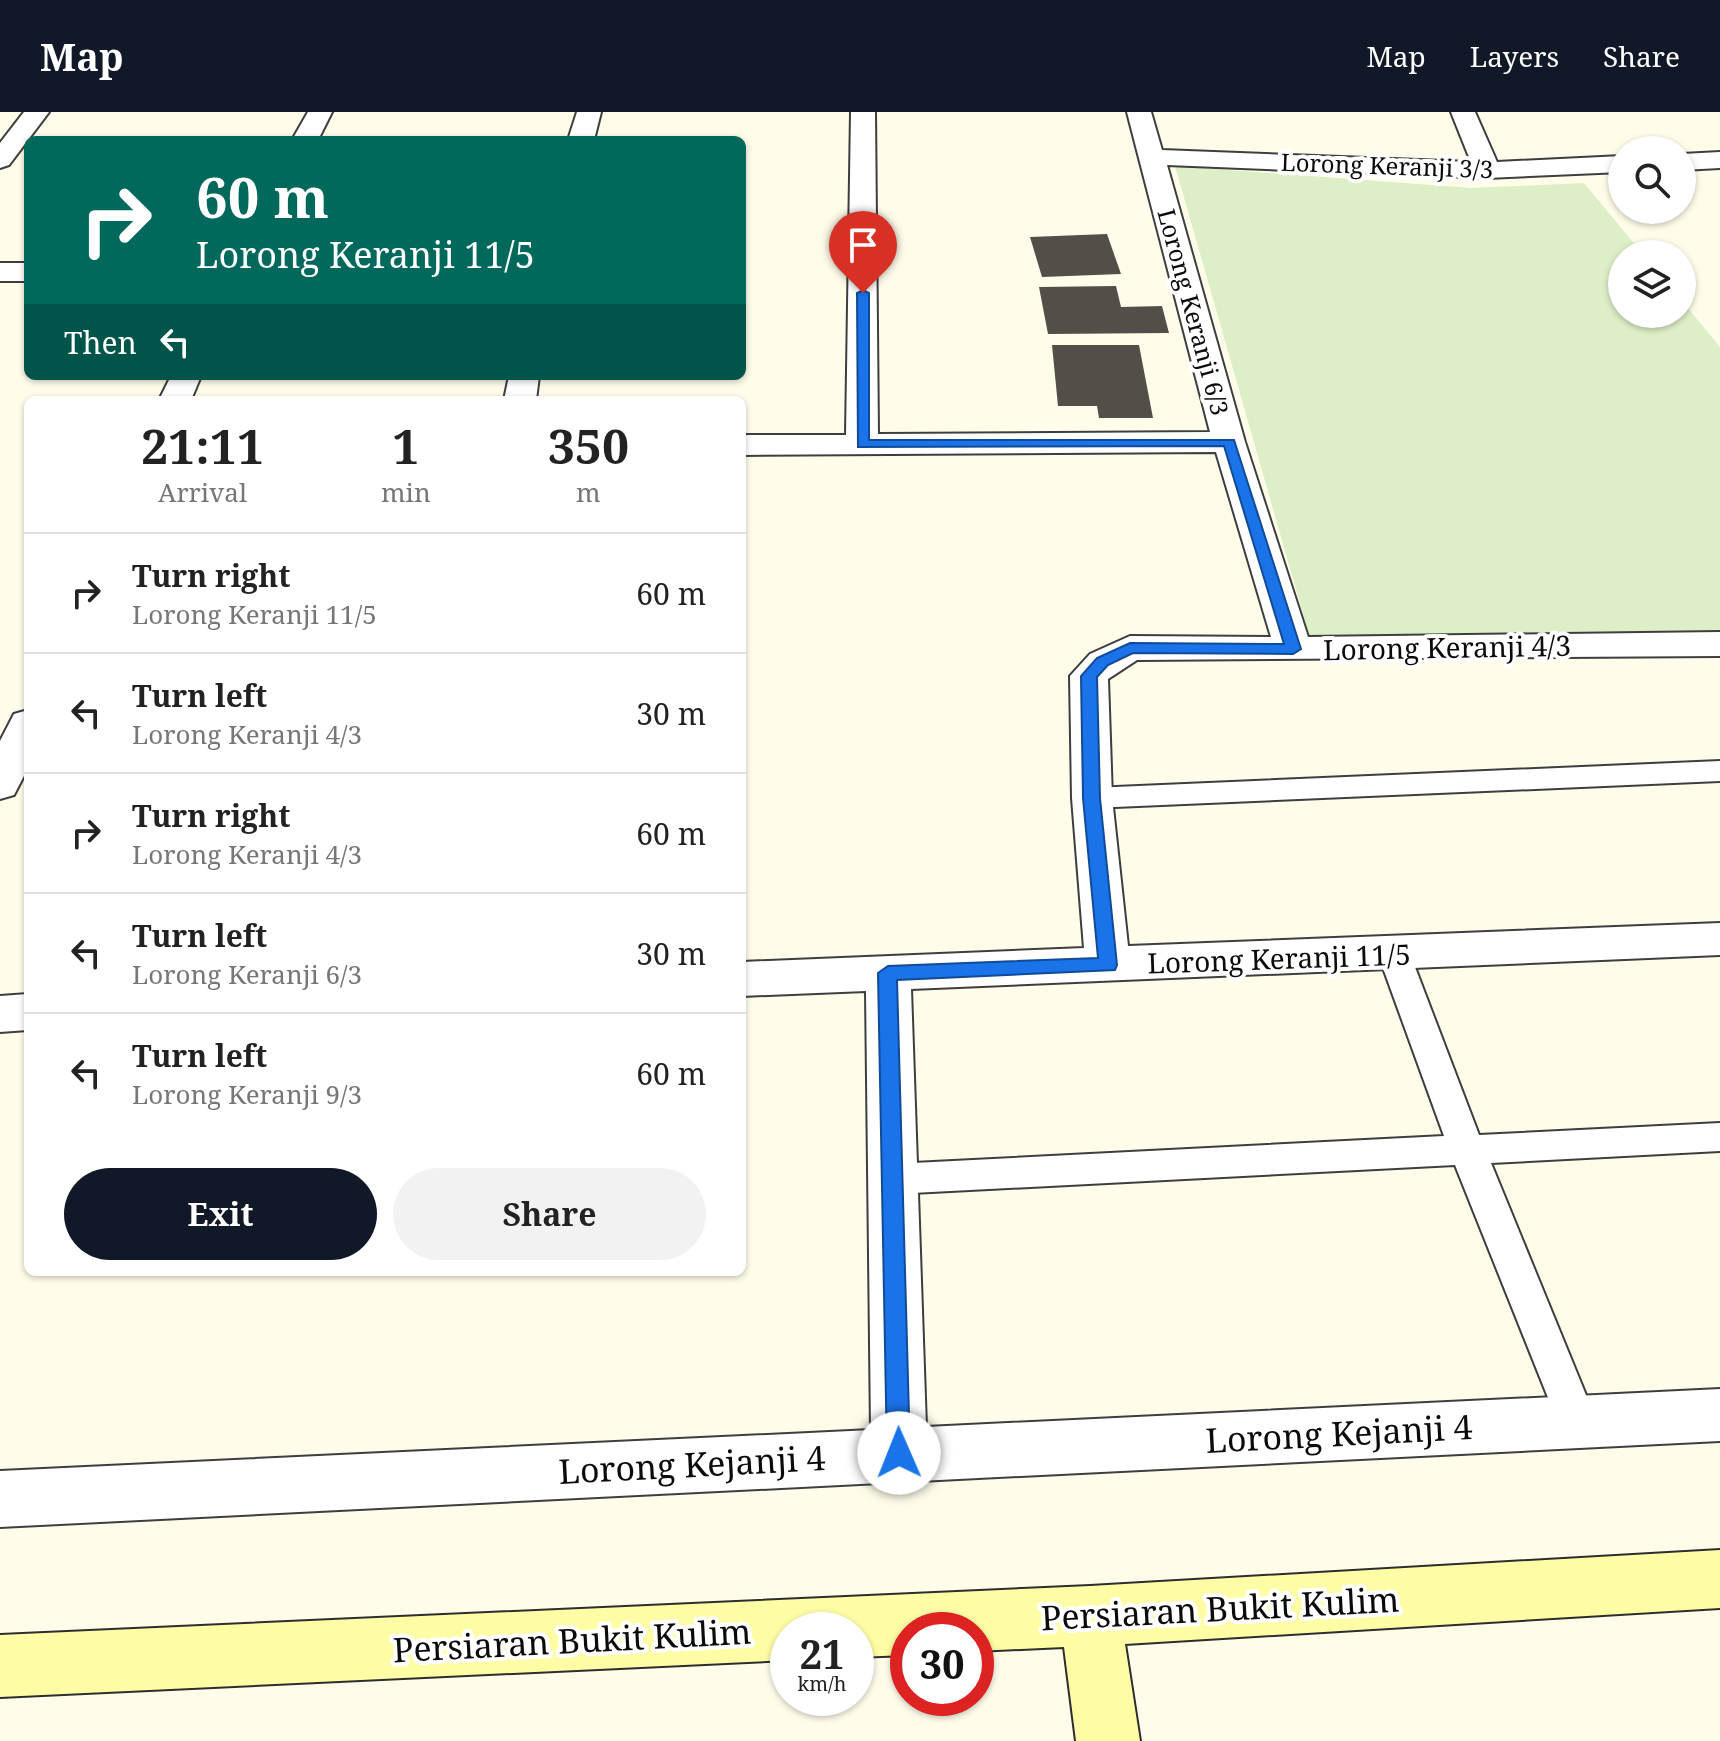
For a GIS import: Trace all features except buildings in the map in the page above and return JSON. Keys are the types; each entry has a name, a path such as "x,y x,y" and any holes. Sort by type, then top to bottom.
{"street":[{"path":"0,160 37,112"},
{"path":"307,136 320,112"},
{"path":"582,136 589,112"},
{"path":"862,444 863,112"},
{"name":"Lorong Keranji 6/3","path":"1139,112 1229,442 1293,649"},
{"path":"1463,112 1487,170"},
{"name":"Lorong Keranji 3/3","path":"1151,157 1487,170 1608,165"},
{"path":"1696,161 1720,160"},
{"path":"0,272 24,272"},
{"path":"746,445 1229,442"},
{"name":"Lorong Keranji 4/3","path":"1108,965 1092,798 1089,676 1103,662 1130,648 1720,644"},
{"path":"0,785 24,732"},
{"name":"Lorong Keranji 11/5","path":"746,979 1720,939"},
{"path":"888,973 899,1453"},
{"path":"0,1014 24,1012"},
{"name":"Lorong Kejanji 4","path":"0,1499 1720,1415"},
{"name":"Persiaran Bukit Kulim","path":"0,1666 1090,1616 1720,1579"},
{"path":"1090,1616 1108,1741"}],"lane":[{"path":"1092,798 1720,771"},
{"path":"1394,954 1467,1149 1577,1422"},
{"path":"893,1179 1720,1137"}],"green space":[{"path":"1175,166 1472,188 1584,183 1608,212 1608,224 1618,224 1631,240 1608,240 1608,328 1696,328 1696,318 1720,347 1720,633 1311,642"}],"route":[{"path":"863,293 862,444 1229,442 1293,649 1130,648 1103,662 1089,676 1092,798 1108,965 888,973 899,1453"}]}
